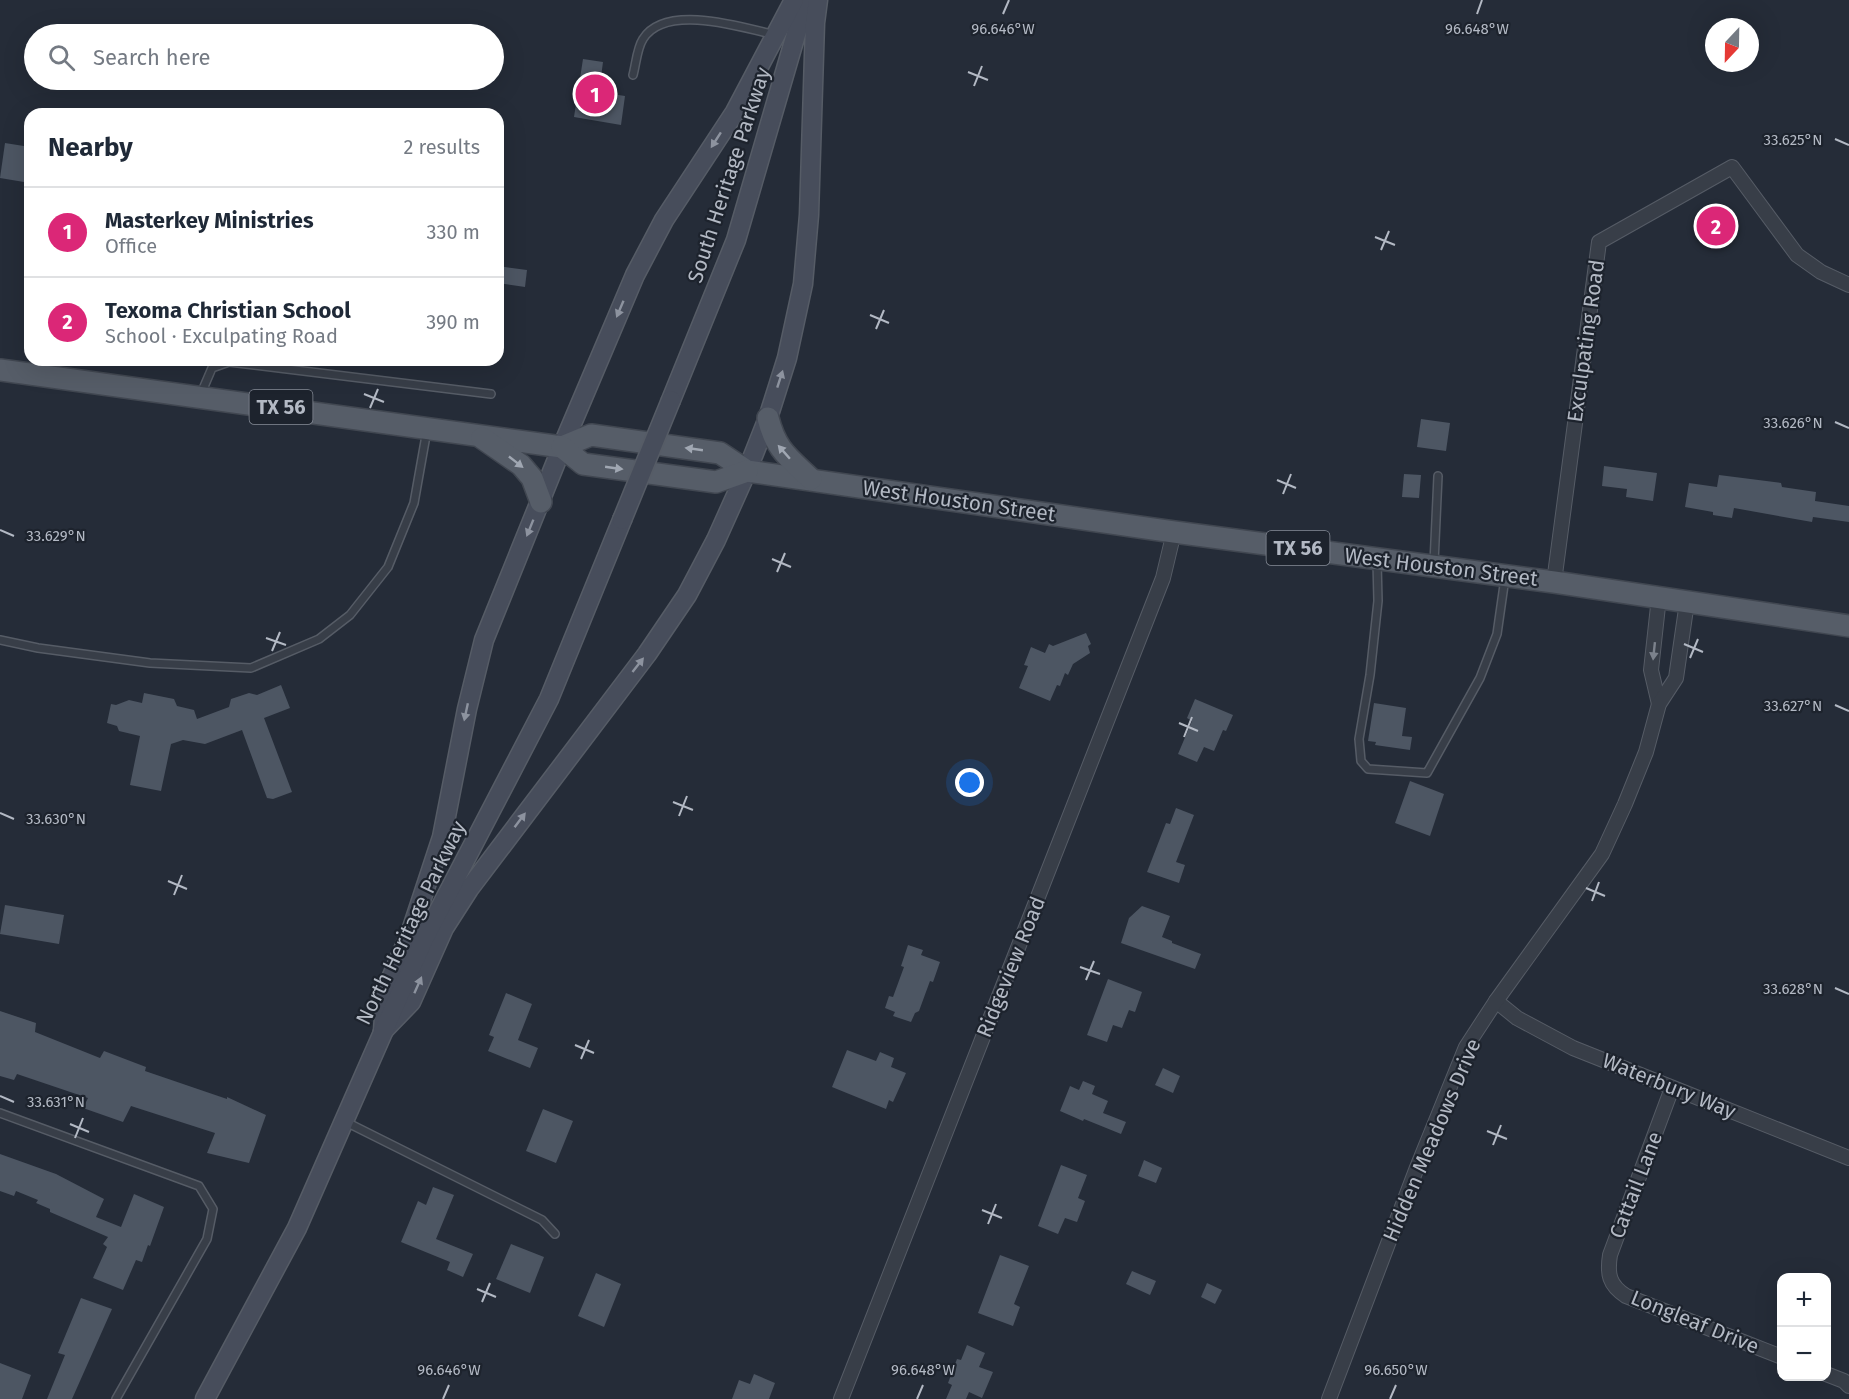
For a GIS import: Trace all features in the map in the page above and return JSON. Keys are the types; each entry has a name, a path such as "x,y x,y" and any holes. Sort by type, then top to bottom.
{"main road":[{"path":"382,1030 386,990 410,934 442,837 467,709 484,640 635,275 664,220 735,112 794,0"},
{"name":"South Heritage Parkway","path":"646,461 736,240 806,0"},
{"path":"382,1030 411,1002 444,928 469,889 647,654 687,595 716,540 747,471 768,418 787,358 803,284 809,215 815,23 819,0"},
{"name":"West Houston Street","path":"0,370 562,447 591,435 720,453 747,471 1174,532 1505,575 1849,626"},
{"path":"768,418 773,437 781,451 811,479"},
{"path":"476,435 521,465 532,478 541,502"},
{"name":"West Houston Street","path":"562,447 583,464 716,482 747,471"},
{"name":"North Heritage Parkway","path":"205,1399 297,1228 382,1030 424,939 549,699 646,461"}],"street":[{"name":"Exculpating Road","path":"1554,582 1599,242 1732,167 1797,255 1821,272 1849,285"},
{"name":"Ridgeview Road","path":"841,1399 1164,578 1174,532"},
{"name":"Hidden Meadows Drive","path":"1659,597 1652,670 1659,704"},
{"name":"Hidden Meadows Drive","path":"1329,1399 1416,1170 1466,1047 1496,1001 1602,854 1646,752 1659,704 1676,678 1687,602"},
{"name":"Waterbury Way","path":"1496,1001 1517,1018 1562,1043 1849,1158"},
{"name":"Cattail Lane","path":"1612,1284 1608,1276 1610,1255 1672,1088"},
{"name":"Longleaf Drive","path":"1612,1284 1626,1296 1777,1355"},
{"path":"1831,1376 1844,1381 1849,1386"}],"lane":[{"path":"633,75 643,39 658,24 698,19 796,38"},
{"path":"200,396 212,368 218,366"},
{"path":"262,366 491,394"},
{"path":"0,640 38,648 150,663 251,668 320,639 350,615 388,567 414,503 428,428"},
{"path":"1434,566 1438,476"},
{"path":"1377,559 1378,601 1370,675 1359,739 1361,761 1368,769 1427,773 1480,678 1497,633 1505,575"},
{"path":"0,1113 199,1186 213,1209 207,1239 116,1399"},
{"path":"344,1121 542,1220 555,1234"}],"building":[{"path":"583,59 603,62 599,92 625,96 621,125 574,117"},
{"path":"5,143 24,146 24,182 0,178"},
{"path":"504,267 527,270 525,287 504,284"},
{"path":"1421,419 1450,423 1446,451 1417,447"},
{"path":"1604,466 1657,473 1653,501 1626,497 1627,489 1602,486"},
{"path":"1404,474 1421,475 1419,498 1402,497"},
{"path":"1719,475 1781,483 1782,487 1816,492 1815,501 1849,506 1849,522 1813,517 1812,522 1734,508 1732,518 1685,507 1689,483 1717,487"},
{"path":"1086,633 1091,644 1088,646 1090,653 1073,664 1068,675 1065,673 1050,701 1019,688 1028,666 1024,665 1031,647 1045,653 1049,644 1053,646"},
{"path":"281,685 290,708 264,718 292,792 273,799 267,798 242,730 205,744 183,740 171,744 161,791 130,785 140,736 119,731 117,726 107,723 111,704 116,705 129,700 142,703 144,693 174,699 177,706 194,710 197,719 229,707 231,699 249,693 257,695"},
{"path":"1195,699 1233,715 1226,731 1223,730 1214,751 1204,747 1197,762 1178,754 1192,721 1187,718"},
{"path":"1374,703 1406,708 1402,736 1412,737 1410,750 1375,745 1376,742 1368,741"},
{"path":"1410,781 1444,794 1430,836 1395,823"},
{"path":"1176,808 1194,815 1176,862 1185,865 1179,883 1147,872 1166,823 1170,824"},
{"path":"5,905 64,915 59,944 0,934"},
{"path":"1142,906 1170,916 1162,937 1201,954 1195,969 1121,943 1129,918"},
{"path":"908,945 923,950 921,955 940,962 919,1011 915,1013 911,1022 893,1016 895,1012 885,1008 889,996 893,997 904,967 901,966"},
{"path":"1108,979 1142,992 1135,1012 1129,1010 1122,1028 1113,1025 1107,1042 1087,1035"},
{"path":"506,993 532,1004 518,1040 538,1048 530,1068 488,1051 494,1037 489,1035"},
{"path":"0,1011 36,1023 35,1032 100,1058 104,1051 146,1067 145,1071 227,1099 227,1097 266,1115 249,1163 207,1153 215,1133 131,1106 123,1122 83,1108 88,1098 17,1074 14,1080 0,1076"},
{"path":"847,1050 876,1061 880,1052 894,1058 891,1067 906,1073 893,1102 889,1100 886,1109 832,1087"},
{"path":"1163,1068 1180,1076 1173,1093 1155,1085"},
{"path":"1083,1081 1095,1086 1092,1094 1108,1101 1103,1113 1126,1122 1121,1134 1060,1111 1070,1086 1079,1090"},
{"path":"543,1109 573,1121 556,1163 526,1151"},
{"path":"0,1154 56,1174 104,1199 96,1217 121,1227 134,1194 164,1207 150,1246 148,1245 142,1262 136,1260 123,1290 93,1278 107,1247 103,1244 108,1237 50,1212 50,1209 36,1203 38,1200 16,1191 14,1196 0,1191"},
{"path":"1144,1160 1162,1168 1156,1183 1138,1176"},
{"path":"1061,1165 1087,1175 1078,1198 1085,1201 1077,1222 1065,1218 1058,1234 1038,1226"},
{"path":"433,1187 454,1195 436,1239 473,1254 463,1277 447,1270 450,1262 401,1242 418,1201 426,1205"},
{"path":"511,1244 544,1257 530,1293 496,1279"},
{"path":"1000,1255 1029,1266 1014,1304 1020,1307 1013,1326 978,1313"},
{"path":"1132,1271 1156,1281 1150,1295 1126,1284"},
{"path":"596,1273 621,1284 604,1327 578,1316"},
{"path":"1207,1283 1222,1290 1215,1304 1201,1297"},
{"path":"81,1298 112,1309 72,1399 47,1399 65,1355 58,1353"},
{"path":"967,1345 985,1353 979,1367 993,1372 982,1398 969,1392 966,1399 946,1399 952,1385 948,1383 957,1359 961,1360"},
{"path":"0,1363 31,1375 22,1399 0,1399"},
{"path":"754,1374 775,1383 769,1399 732,1399 739,1380 750,1384"}],"place":[{"name":"Masterkey Ministries","path":"595,94"},
{"name":"Texoma Christian School","path":"1716,226"}]}
